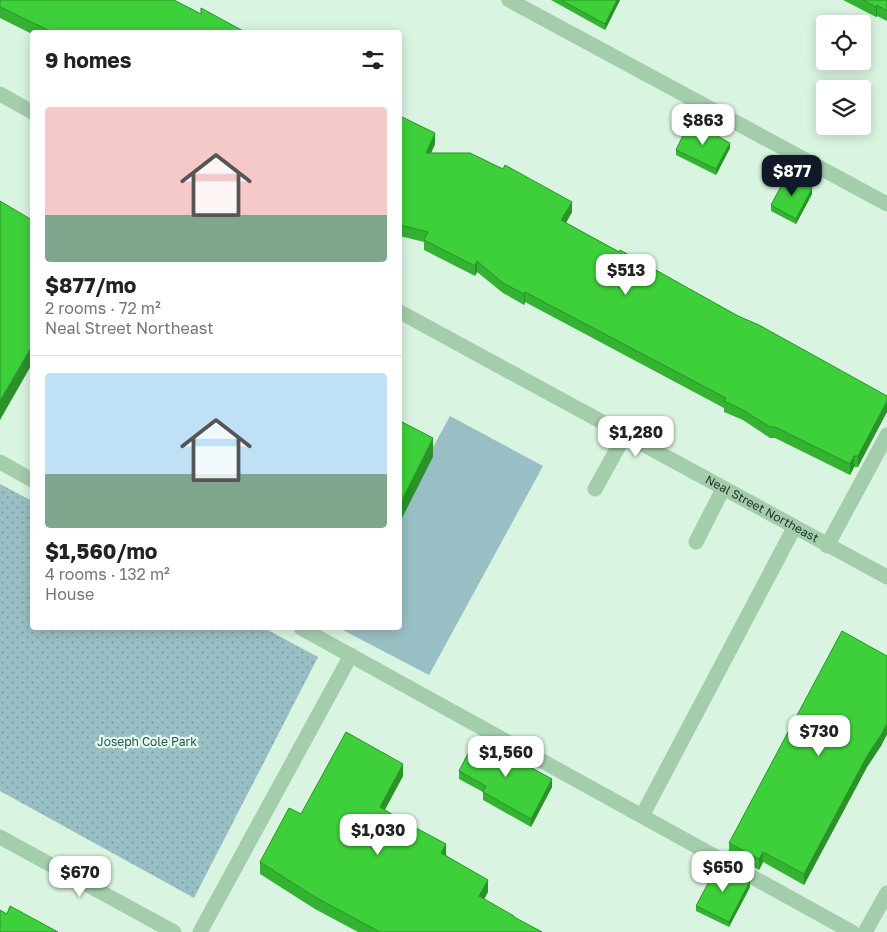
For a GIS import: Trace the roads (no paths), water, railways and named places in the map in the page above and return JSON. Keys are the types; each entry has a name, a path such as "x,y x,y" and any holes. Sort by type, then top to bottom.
{"street":[{"path":"509,0 887,204"},
{"path":"0,94 30,111"},
{"name":"Neal Street Northeast","path":"402,313 887,577"},
{"path":"595,489 625,435"},
{"path":"827,546 887,435"},
{"path":"0,462 30,479"},
{"path":"696,542 723,489"},
{"path":"642,816 794,528"},
{"path":"304,630 852,932"},
{"path":"200,932 351,655"},
{"path":"0,837 174,932"},
{"path":"865,932 887,893"}],"park label":[{"name":"Joseph Cole Park","path":"147,742"}]}
